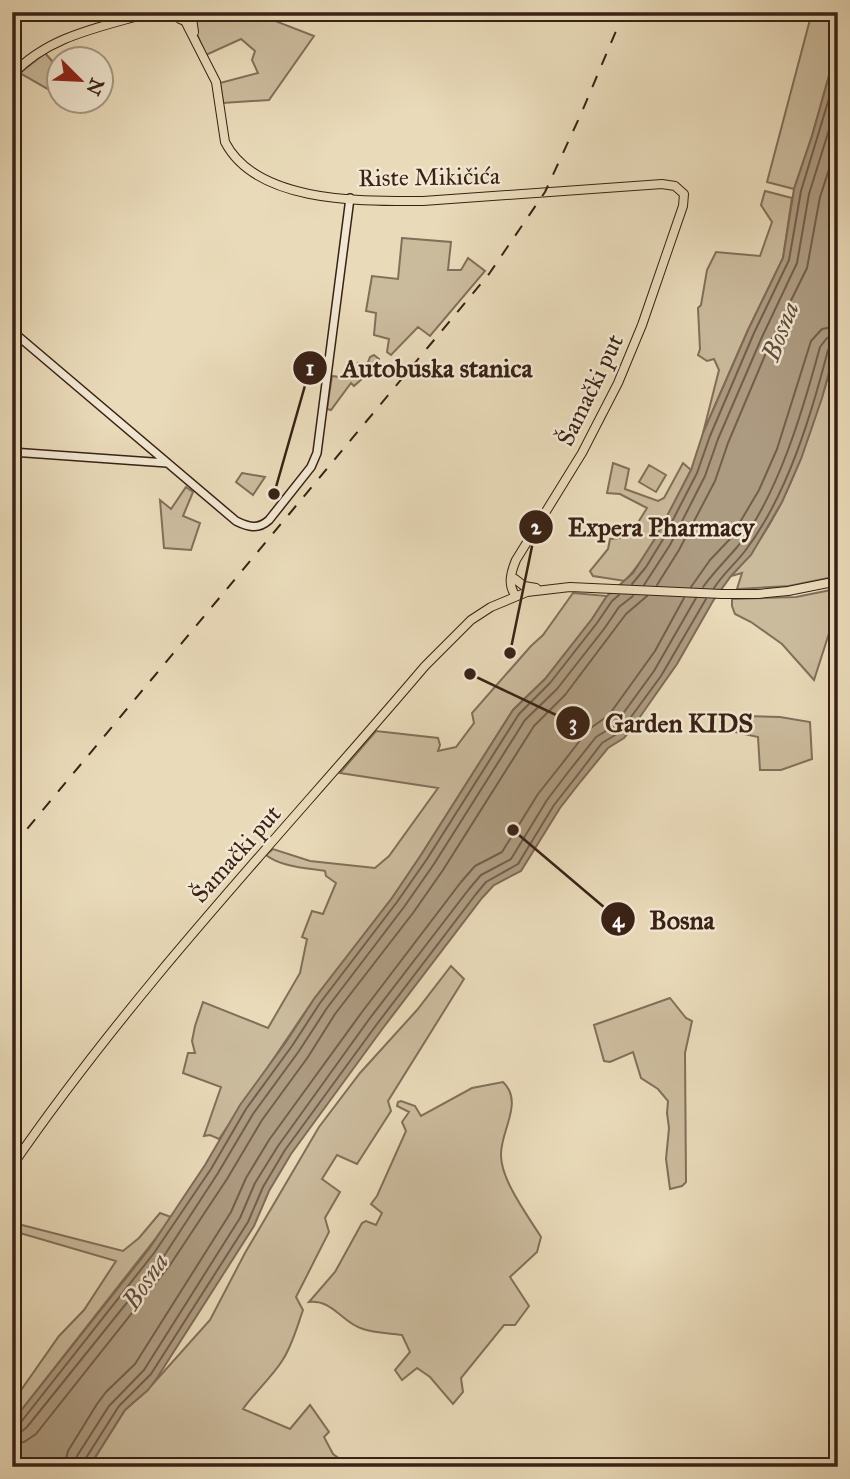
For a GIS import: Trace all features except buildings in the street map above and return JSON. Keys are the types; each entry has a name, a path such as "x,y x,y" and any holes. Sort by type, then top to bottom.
{"main road":[{"path":"12,75 31,57 69,36 152,12"},
{"path":"176,13 180,19 190,17"},
{"name":"Riste Mikičića","path":"190,17 197,46 216,82 225,142 240,163 273,184 290,190 350,198 423,201 669,185 679,188 684,194 685,201 679,218"},
{"name":"Šamački put","path":"513,568 582,453 618,383 642,325 679,218"},
{"path":"513,568 518,588 516,596"},
{"path":"513,568 511,585 516,596"},
{"path":"515,579 524,586 542,589 570,587 722,594 788,591 838,581"},
{"name":"Šamački put","path":"12,1166 72,1081 159,971 425,666 471,620 516,596 542,589"}],"street":[{"path":"12,331 244,525 260,526 274,514 311,467 317,453 350,198"},
{"path":"12,452 167,463"}],"shaded area":[{"path":"197,12 252,12 314,36 269,100 223,103 220,83 258,73 252,60 255,51 241,39 206,55 196,32"},
{"path":"812,12 838,12 838,44 794,189 767,182"},
{"path":"45,53 46,54 46,88 20,73"},
{"path":"765,191 792,198 783,258 703,433 719,370 714,359 707,361 698,355 698,308 701,305 707,270 716,252 760,256 772,222 761,205"},
{"path":"402,238 451,242 448,270 461,270 468,258 485,271 430,336 418,327 391,355 387,352 389,339 374,335 376,313 366,311 372,276 398,279"},
{"path":"838,325 838,576 789,586 737,589 742,573 731,576 772,521 801,458 830,370"},
{"path":"374,355 379,359 374,368 354,386 351,383 331,410 327,409 332,376 346,378 349,368 355,369 358,363 367,365 370,357"},
{"path":"613,463 629,469 625,489 658,501 664,498 683,463 691,470 653,542 625,581 593,576 590,571 608,549 610,539 629,537 647,508 620,494 607,493"},
{"path":"649,465 666,475 656,492 639,482"},
{"path":"242,473 265,477 253,495 236,482"},
{"path":"186,487 193,492 183,516 200,523 191,550 164,548 160,500 171,509"},
{"path":"831,590 834,611 832,624 814,680 782,644 735,614 732,606 732,599 796,597"},
{"path":"573,593 607,596 545,679 513,710 392,898 314,999 219,1139 210,1135 204,1136 221,1087 183,1073 188,1053 195,1053 192,1041 203,1002 268,1028 300,973 307,939 302,937 312,911 323,914 336,883 326,876 325,871 287,865 266,855 273,849 310,861 375,868 389,856 438,788 340,773 376,731 438,738 438,751 456,747 474,723 472,713 543,635"},
{"path":"742,716 780,717 810,722 812,759 781,770 760,770 758,737 735,732"},
{"path":"451,966 464,979 388,1101 391,1111 357,1164 337,1155 322,1179 340,1192 325,1218 329,1232 296,1297 303,1310 282,1361 243,1409 290,1429 310,1405 329,1432 324,1437 333,1454 351,1467 89,1467 125,1410 151,1386 210,1320 245,1253 319,1127 360,1073 417,1010"},
{"path":"670,998 686,1018 692,1021 685,1053 686,1182 670,1189 666,1159 668,1101 658,1089 641,1078 633,1052 610,1062 604,1061 594,1025"},
{"path":"503,1082 512,1098 512,1107 502,1145 502,1164 516,1197 541,1237 537,1252 510,1277 529,1306 515,1325 504,1325 461,1378 463,1392 453,1404 430,1377 417,1368 402,1380 395,1370 410,1352 402,1335 363,1329 325,1304 309,1302 335,1272 362,1223 366,1221 376,1225 382,1213 371,1204 406,1131 402,1122 409,1112 397,1106 398,1102 415,1106 421,1116 472,1088"},
{"path":"160,1213 171,1217 12,1422 12,1403 59,1336 84,1310 116,1261 20,1233 12,1279 12,1253 18,1224 123,1251 139,1238"}],"water":[{"path":"838,44 837,343 801,459 782,502 751,555 713,601 677,664 630,731 608,748 581,781 560,808 521,871 494,885 482,898 291,1154 269,1191 254,1226 157,1378 148,1390 125,1410 89,1467 12,1467 12,1422 149,1249 205,1165 240,1105 314,999 392,898 513,710 545,679 607,596 633,573 656,537 691,470 703,433 783,258 794,189"}],"railway":[{"path":"12,847 489,274 545,192 624,12"}],"place":[{"name":"Autobuska stanica","path":"274,494"},
{"name":"Expera Pharmacy","path":"510,653"},
{"name":"Garden KIDS","path":"470,674"},
{"name":"Bosna","path":"513,830"}]}
